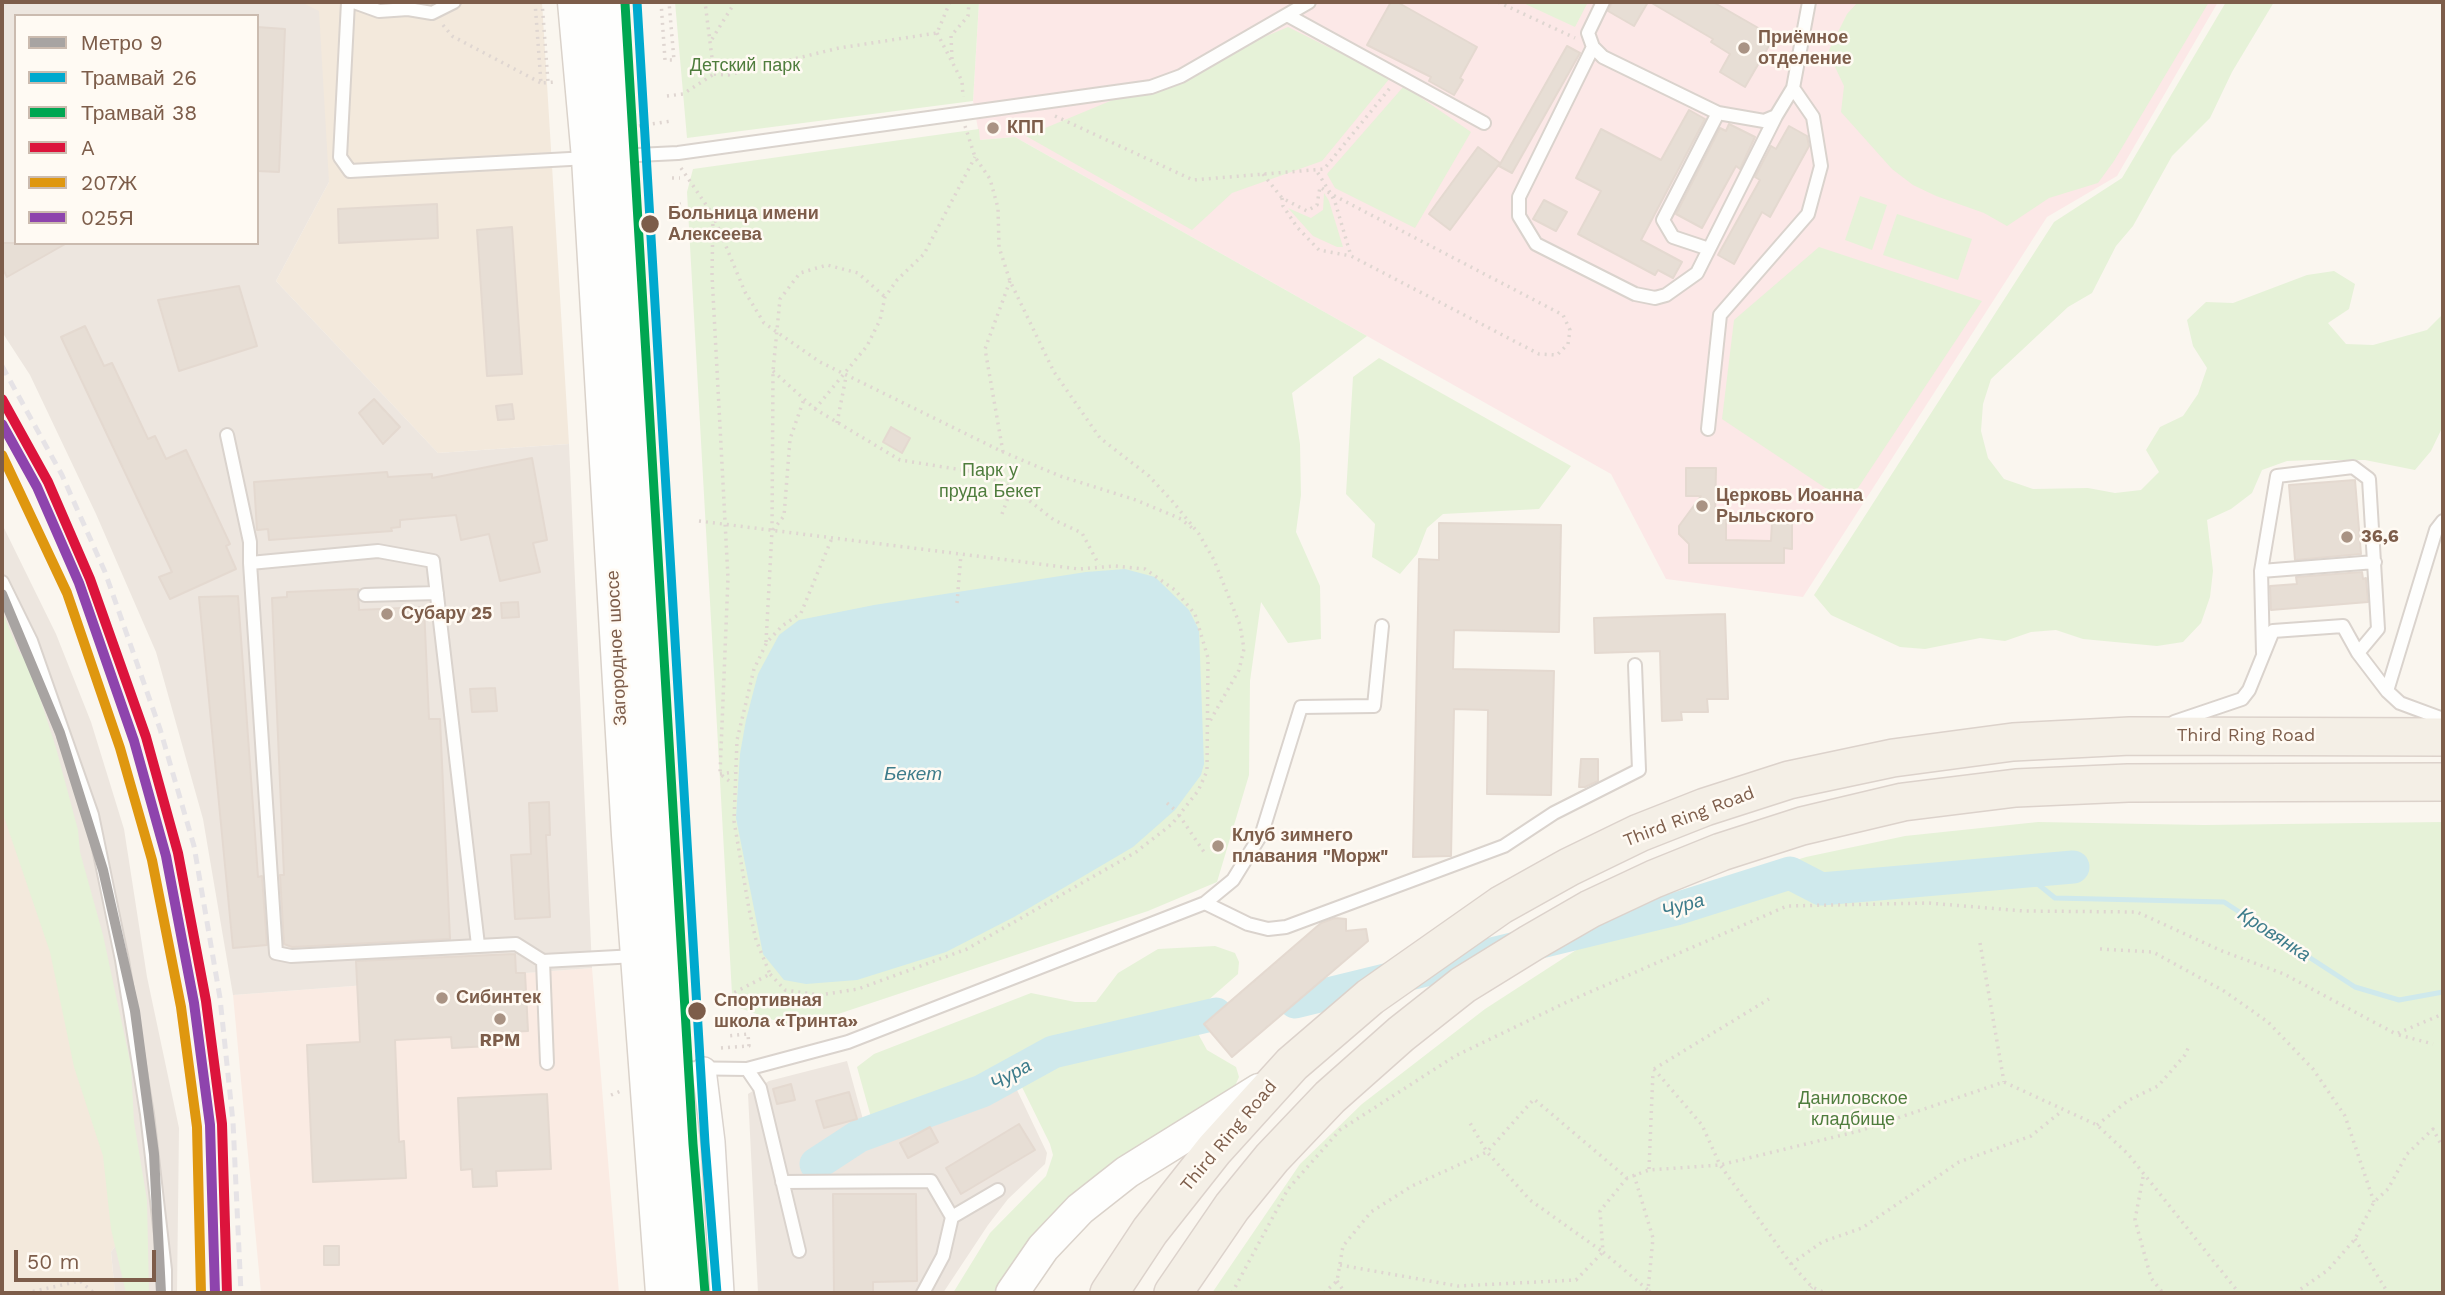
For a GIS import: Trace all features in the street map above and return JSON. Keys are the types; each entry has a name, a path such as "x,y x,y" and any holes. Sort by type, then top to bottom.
{"main road":[{"name":"Загородное шоссе","path":"573,2 603,157 673,1068 683,1290"},
{"name":"Загородное шоссе","path":"606,2 603,157 636,956 683,1290"},
{"name":"Third Ring Road","path":"1109,1293 1158,1221 1214,1150 1286,1070 1370,997 1501,905 1569,867 1639,833 1705,807 1789,780 1893,758 2014,742 2130,736 2443,737"},
{"path":"1173,1293 1232,1207 1272,1158 1330,1097 1401,1034 1463,985 1590,909 1721,852 1802,826 1903,802 2016,788 2128,783 2443,782"},
{"path":"1012,1293 1043,1248 1080,1209 1127,1172 1286,1070"},
{"path":"1189,1293 1232,1207"}],"street":[{"path":"704,1069 713,1142 722,1293"}],"lane":[{"path":"454,2 432,13 408,9 379,11 351,2 340,157 350,171 678,153 964,120 1031,105 1151,87 1181,76 1309,2"},
{"path":"1603,2 1588,33 1593,47 1603,57 1718,113 1754,122 1776,116"},
{"path":"1593,47 1519,197 1519,216 1536,244 1554,255 1635,295 1654,298 1676,290 1697,273 1776,116 1793,88 1809,2"},
{"path":"1287,15 1484,123"},
{"path":"1708,429 1720,315 1808,214 1821,166 1813,117 1793,88"},
{"path":"1709,249 1672,236 1663,220 1718,113"},
{"path":"228,435 250,542 276,953 291,956 516,944 542,961 636,956"},
{"path":"2263,653 2261,571 2277,476 2353,467 2369,479 2378,629 2358,653"},
{"path":"2387,691 2436,530 2443,520"},
{"path":"250,563 378,551 433,561 478,945"},
{"path":"2261,571 2375,562"},
{"path":"2,582 31,641 92,816 121,960 147,1114 165,1270 165,1293"},
{"path":"365,595 437,593"},
{"path":"673,1068 747,1069 848,1042 1205,904 1233,880 1262,833 1301,707 1374,706 1382,626"},
{"path":"2130,736 2242,699 2249,691 2273,631 2343,626 2358,653 2400,704 2443,719"},
{"path":"1205,904 1248,924 1268,929 1286,927 1516,839 1554,813 1639,770 1635,665"},
{"path":"542,961 547,1063"},
{"path":"747,1069 760,1088 799,1251"},
{"path":"782,1182 931,1181 952,1217 943,1256 923,1293"},
{"path":"952,1217 998,1190"}],"path":[{"path":"535,2 541,83"},
{"path":"542,2 548,82"},
{"path":"661,2 665,60 674,60 669,2"},
{"path":"705,2 714,74"},
{"path":"710,41 735,2"},
{"path":"937,33 950,2"},
{"path":"952,61 951,36 968,16 970,2"},
{"path":"1498,2 1593,47"},
{"path":"432,13 452,36 541,83 555,82"},
{"path":"937,33 962,81 964,120 975,158 990,179 998,208 999,247 1010,281 1054,372 1100,438 1149,476 1199,534 1236,615 1244,649 1233,682 1209,723"},
{"path":"667,96 683,94 714,74 728,75 839,48 937,33"},
{"path":"1031,105 1193,180 1324,169 1400,76"},
{"path":"636,126 671,121"},
{"path":"815,409 846,375 880,320 885,297 897,280 924,254 975,158"},
{"path":"679,166 713,215 745,292 764,323 775,331 820,362 1003,452 1060,476 1136,500 1181,519 1199,534"},
{"path":"1315,170 1331,194 1351,256"},
{"path":"1263,174 1282,198 1307,211 1317,205 1320,187 1563,315 1570,330 1568,344 1557,355 1539,354 1351,256 1319,250 1297,227 1283,206 1282,198"},
{"path":"672,178 680,178"},
{"path":"673,205 681,204"},
{"path":"713,215 712,275 728,578 720,774"},
{"path":"765,646 772,531 773,371 780,299 800,273 827,265 858,273 885,297"},
{"path":"1003,452 985,349 1010,281"},
{"path":"773,371 815,409 900,460 975,472 1012,487 1054,520 1082,533 1099,565"},
{"path":"837,422 846,375"},
{"path":"772,531 784,516 790,439 804,399"},
{"path":"1002,514 1012,487"},
{"path":"699,521 725,527 832,538 1079,569 1099,565 1145,569 1175,590 1195,614 1208,658 1207,771 1198,791 1179,815 1136,852 1008,927 940,961 858,989 820,995 785,990 770,974 749,909 734,821 733,784 737,740 754,669 765,646 782,626 801,613 832,538"},
{"path":"957,603 961,554"},
{"path":"720,774 734,772"},
{"path":"720,774 733,784"},
{"path":"1167,803 1175,810"},
{"path":"1179,815 1204,852"},
{"path":"1232,1293 1287,1189 1340,1130 1455,1056 1567,1002 1787,906 1928,904 2024,912 2137,912 2222,951 2284,974 2396,1034 2433,1044"},
{"path":"1980,943 2004,1082"},
{"path":"2100,948 2153,952 2224,991 2268,1022 2313,1069 2345,1116 2374,1202"},
{"path":"715,999 722,999 770,974"},
{"path":"1654,1069 1769,999"},
{"path":"2396,1034 2443,1014"},
{"path":"721,1048 749,1046 748,1034 727,1036"},
{"path":"2097,1125 2129,1100 2158,1086 2185,1055 2190,1044"},
{"path":"1654,1069 1702,1125 1720,1165 1791,1264 1812,1287 1825,1293"},
{"path":"1649,1170 1654,1069"},
{"path":"1340,1265 1458,1286 1576,1280 1603,1252 1600,1211 1627,1178 1649,1170 1720,1165 1859,1131 2004,1082 2097,1125 2128,1154 2143,1177 2239,1293"},
{"path":"611,1095 621,1093"},
{"path":"1324,1293 1337,1281 1343,1246 1371,1212 1412,1186 1487,1152 1534,1099 1627,1178"},
{"path":"1791,1264 1822,1241 1862,1228 1959,1162 2031,1136 2062,1111"},
{"path":"1470,1123 1487,1152 1530,1200 1603,1252 1649,1292"},
{"path":"2295,1293 2328,1270 2355,1239 2374,1202 2388,1189 2407,1154 2433,1129 2443,1148"},
{"path":"1634,1175 1653,1238 1649,1292"},
{"path":"2143,1177 2135,1220 2151,1278 2163,1293"},
{"path":"2355,1239 2388,1293"},
{"path":"26,1293 80,1280 94,1293"},
{"path":"1337,1281 1345,1293"},
{"path":"1806,1293 1812,1287"},
{"path":"1642,1293 1649,1292"}],"shaded area":[{"path":"2,2 301,2 319,11 329,182 276,281 438,453 569,444 592,968 233,995 203,819 156,652 96,514 30,375 2,332"},
{"path":"285,2 542,2 569,444 438,453 276,281 329,182"},
{"path":"979,2 2218,2 2117,176 2047,217 1803,597 1666,579 1611,474 1015,137 980,140 973,101"},
{"path":"2,524 56,634 91,722 124,829 147,977 179,1128 177,1293 115,1293 111,1252 139,1214 2,660"},
{"path":"2,660 139,1214 111,1252 115,1293 2,1293"},
{"path":"592,968 619,1293 261,1293 233,995"},
{"path":"847,1061 870,1145 1016,1088 1047,1153 1045,1164 1008,1199 943,1293 758,1293 748,1094 769,1081"}],"green space":[{"name":"Детский парк","path":"675,2 979,2 973,101 687,138"},
{"path":"1521,2 1588,2 1575,27"},
{"path":"1858,2 2209,2 2114,161 2098,183 2049,198 2007,226 1984,213 1913,185 1892,169 1841,112 1844,86 1828,52 1847,14"},
{"path":"2226,2 2274,2 2232,72 2210,118 2172,156 2133,226 2116,246 2092,293 2068,307 1991,379 1983,404 1981,431 1988,458 2004,479 2033,489 2088,488 2115,493 2141,490 2159,472 2146,450 2160,427 2183,416 2198,394 2207,368 2193,346 2187,320 2206,302 2233,303 2307,275 2334,271 2355,284 2349,309 2328,323 2346,344 2373,345 2427,330 2443,314 2443,426 2431,451 2415,470 2365,460 2312,460 2287,461 2262,470 2252,493 2231,509 2207,520 2213,571 2210,597 2201,623 2183,642 2157,646 2083,639 2056,630 2031,632 2005,641 1980,638 1925,649 1900,647 1831,615 1814,595 2054,222 2122,178"},
{"path":"1288,27 1390,78 1322,161 1232,193 1192,230 1026,136"},
{"path":"1404,86 1471,132 1415,228 1335,188 1327,174"},
{"name":"Парк у пруда Бекет","path":"979,129 980,140 1015,137 1367,336 1292,393 1300,444 1301,495 1296,532 1320,586 1321,639 1288,643 1261,602 1250,681 1249,775 1217,882 1148,911 796,1028 734,1006 732,994 687,192 693,169"},
{"path":"1324,193 1343,247 1313,236 1288,208 1311,218 1323,210"},
{"path":"1860,196 1887,205 1872,250 1845,240"},
{"path":"1897,214 1972,239 1958,280 1883,255"},
{"path":"1819,247 1982,301 1848,503 1722,419 1734,320"},
{"path":"1379,358 1571,466 1539,509 1443,514 1427,528 1417,554 1400,574 1372,557 1375,524 1346,494 1353,377"},
{"path":"2,611 18,650 30,667 56,748 103,935 131,1066 134,1122 147,1200 149,1293 126,1293 111,1229 103,1156 74,1067 50,952 2,811"},
{"name":"Даниловское кладбище","path":"2038,822 2204,825 2443,822 2443,1293 1212,1293 1300,1164 1362,1104 1485,1009 1587,943 1711,887 1806,857 1905,836"},
{"path":"1215,946 1235,953 1239,962 1238,974 1198,1009 1196,1030 1207,1050 1236,1067 1239,1077 1234,1088 1024,1249 993,1293 953,1293 990,1233 1046,1176 1053,1155 1050,1144 1020,1083 1009,1083 884,1133 874,1128 857,1067 874,1054 1031,993 1075,1002 1096,1002 1118,973 1158,949"}],"water":[{"name":"Бекет","path":"1125,569 1155,577 1189,610 1199,630 1204,764 1201,775 1175,810 1133,847 1014,917 946,952 857,980 806,984 784,980 763,954 736,818 740,754 746,720 758,674 779,635 799,620 874,605 1086,572"}],"building":[{"path":"1391,2 1397,2 1477,47 1454,95 1429,81 1431,77 1367,45"},
{"path":"1612,2 1648,2 1634,26 1608,11"},
{"name":"Приёмное отделение","path":"1650,2 1713,2 1774,37 1745,87 1720,72 1730,54 1711,42 1713,39"},
{"path":"259,27 285,29 279,172 259,171"},
{"path":"1567,46 1580,53 1512,173 1499,166"},
{"path":"1689,110 1705,119 1641,240 1682,262 1673,278 1658,270 1655,275 1578,234 1601,191 1576,178 1601,129 1661,160"},
{"path":"1729,124 1755,137 1740,169 1736,166 1702,228 1676,214 1720,128 1726,131"},
{"path":"1789,126 1807,136 1809,146 1770,217 1762,212 1734,264 1718,255 1760,180 1755,177 1771,146 1776,149"},
{"path":"1478,147 1500,163 1450,230 1429,214"},
{"path":"1544,200 1567,212 1556,231 1533,219"},
{"path":"437,204 438,238 339,243 338,209"},
{"path":"512,227 522,374 487,376 477,230"},
{"path":"2,243 63,245 7,277 2,267"},
{"path":"239,286 257,346 179,371 158,300"},
{"path":"85,326 104,366 112,363 148,439 155,436 166,459 186,450 230,544 226,546 236,569 170,599 159,577 172,572 61,337"},
{"path":"374,399 400,427 383,444 359,413"},
{"path":"512,404 514,419 498,420 496,406"},
{"path":"891,427 910,438 902,453 883,442"},
{"path":"532,458 547,540 533,543 540,572 500,581 489,534 461,540 456,515 400,520 400,527 391,528 392,531 269,540 268,529 257,530 254,482 387,472 388,477 432,474 432,478"},
{"name":"Церковь Иоанна Рыльского","path":"1686,468 1716,468 1715,516 1726,516 1726,540 1771,541 1772,521 1792,521 1792,549 1784,548 1784,563 1689,563 1689,544 1679,534 1679,526 1701,496 1686,496"},
{"path":"2355,480 2361,554 2295,560 2289,485"},
{"path":"1439,523 1561,525 1559,632 1454,630 1453,669 1554,671 1551,795 1487,794 1488,710 1454,709 1451,856 1413,857 1419,559 1439,560"},
{"path":"2362,572 2363,579 2366,578 2368,602 2271,610 2270,586 2297,584 2296,577"},
{"path":"358,589 359,610 424,607 429,719 440,719 450,939 292,947 284,944 280,875 284,875 272,598 287,597 287,592"},
{"path":"238,596 258,877 262,876 267,945 233,948 199,597"},
{"path":"518,602 519,617 502,618 501,603"},
{"path":"1725,614 1728,699 1707,699 1708,712 1681,712 1682,720 1662,721 1660,651 1595,653 1594,618"},
{"path":"495,688 497,711 472,712 470,689"},
{"path":"1581,759 1598,759 1598,781 1585,787 1579,787"},
{"path":"549,802 550,835 546,835 550,917 515,919 511,855 531,854 529,803"},
{"path":"1335,918 1346,919 1346,931 1366,929 1368,941 1232,1057 1204,1024 1321,923"},
{"path":"515,954 516,973 525,973 528,1031 489,1033 490,1046 452,1048 451,1037 395,1040 399,1142 404,1141 406,1178 313,1182 307,1045 360,1042 356,961"},
{"path":"791,1084 795,1100 777,1104 773,1089"},
{"path":"849,1092 857,1119 824,1128 816,1101"},
{"path":"547,1094 551,1169 496,1171 497,1186 473,1187 472,1169 461,1170 458,1098"},
{"path":"1019,1124 1035,1150 961,1194 946,1168"},
{"path":"930,1127 938,1142 908,1158 900,1143"},
{"path":"833,1194 916,1194 917,1281 873,1282 873,1293 834,1293"},
{"path":"324,1246 339,1246 339,1265 324,1265"}],"waterway":[{"name":"Чура","path":"1295,1002 1676,909 1790,873 1821,889 2073,867"},
{"name":"Кровянка","path":"2023,872 2055,898 2224,902 2355,987 2399,1000 2443,992"},
{"name":"Чура","path":"816,1164 859,1136 982,1091 1053,1052 1216,1014"}],"railway":[{"path":"2,366 62,475 105,572 160,729 194,846 220,998 233,1122 241,1293"}],"metro line":[{"name":"9","path":"2,594 60,733 103,870 135,1011 154,1154 161,1293"}],"tram line":[{"name":"26","path":"637,2 705,1143 717,1293"},
{"name":"38","path":"625,3 693,1144 705,1293"}],"transit line":[{"name":"A","path":"2,399 48,482 90,579 146,737 178,853 206,1001 222,1124 227,1293"},
{"name":"025Я","path":"2,424 37,487 79,583 134,741 166,856 194,1003 210,1125 215,1293"},
{"name":"207Ж","path":"2,455 67,593 120,748 152,860 181,1007 197,1127 201,1293"}],"place":[{"name":"Приёмное отделение","path":"1744,48"},
{"name":"КПП","path":"993,128"},
{"name":"Больница имени Алексеева","path":"650,224"},
{"name":"Церковь Иоанна Рыльского","path":"1702,506"},
{"name":"36,6","path":"2347,537"},
{"name":"Субару 25","path":"387,614"},
{"name":"Клуб зимнего плавания \"Морж\"","path":"1218,846"},
{"name":"Сибинтек","path":"442,998"},
{"name":"Спортивная школа «Тринта»","path":"697,1011"},
{"name":"RPM","path":"500,1019"}]}
